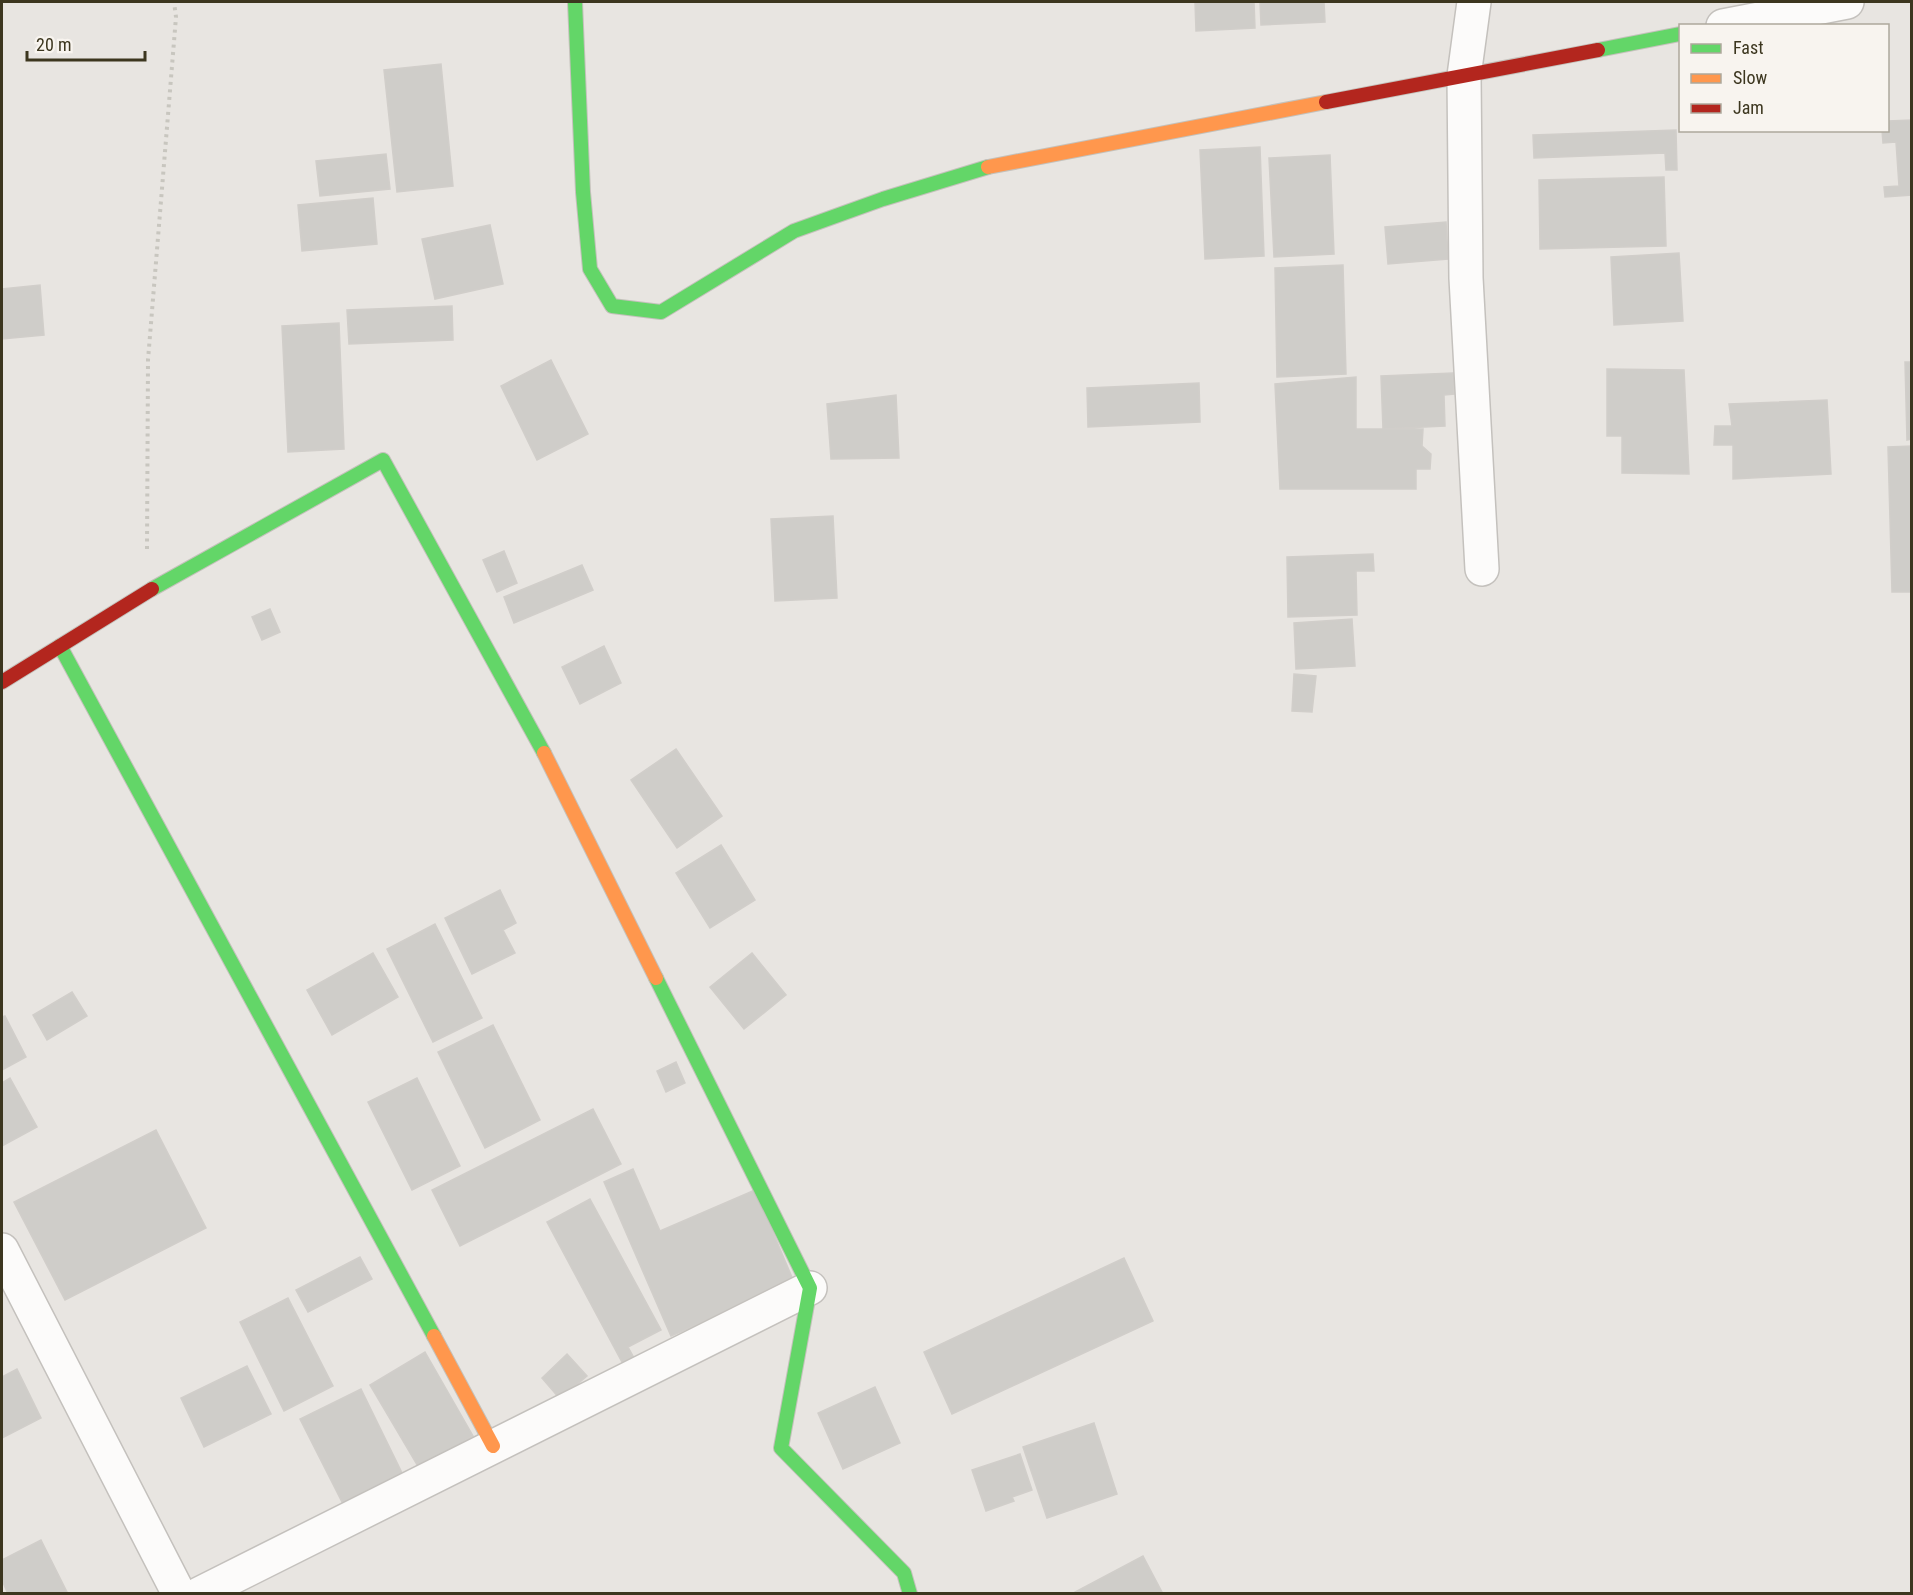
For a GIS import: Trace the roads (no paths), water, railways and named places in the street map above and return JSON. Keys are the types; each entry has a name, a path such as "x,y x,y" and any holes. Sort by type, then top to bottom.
{"street":[{"path":"575,2 583,192 590,269 612,306 661,312 794,231 883,199 987,167 1679,34"},
{"path":"1474,2 1464,75 1466,278 1482,569"},
{"path":"1733,24 1847,2"},
{"path":"2,682 147,592 383,460 549,762 810,1288 781,1448 904,1573 910,1593"},
{"path":"60,646 493,1446"},
{"path":"2,1250 179,1593"},
{"path":"199,1593 810,1288"}]}
